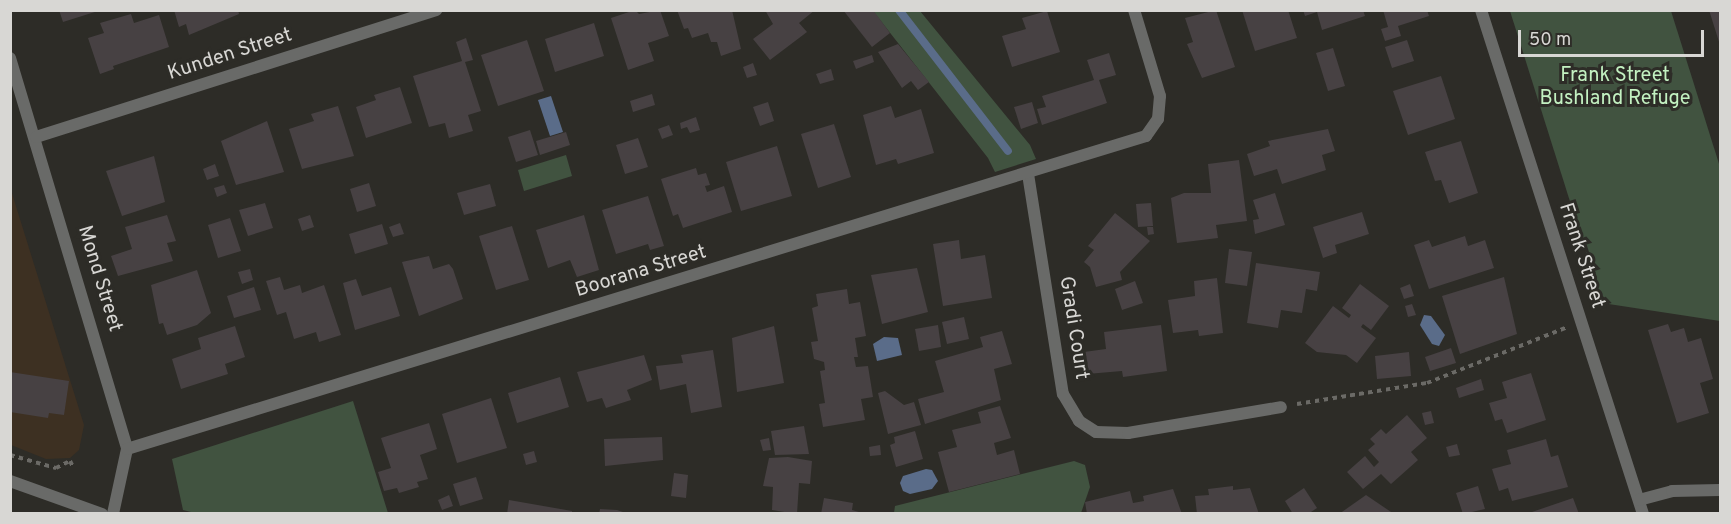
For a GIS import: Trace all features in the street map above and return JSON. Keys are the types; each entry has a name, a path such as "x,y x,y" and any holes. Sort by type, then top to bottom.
{"street":[{"name":"Kunden Street","path":"36,137 436,10"},
{"name":"Boorana Street","path":"127,449 1146,136 1158,119 1160,96 1134,10"},
{"name":"Frank Street","path":"1481,10 1643,513"},
{"name":"Mond Street","path":"10,58 36,137 127,449 113,513"},
{"name":"Gradi Court","path":"1028,174 1063,394 1079,421 1096,432 1128,434 1281,407"},
{"path":"10,481 102,513"},
{"path":"1639,500 1672,490 1720,490"}],"path":[{"path":"1281,407 1428,383 1582,321"},
{"path":"10,455 56,468 70,461 73,467"}],"shaded area":[{"path":"10,187 84,425 79,450 70,458 46,459 11,445"}],"green space":[{"path":"873,11 920,11 1030,145 1036,159 995,172 988,158"},
{"name":"Frank Street Bushland Refuge","path":"1510,11 1671,11 1720,167 1720,321 1602,303"},
{"path":"566,155 572,176 524,191 518,170"},
{"path":"353,401 388,513 199,514 183,510 172,459"},
{"path":"1074,461 1085,465 1090,487 1081,513 894,513 895,506"}],"water":[{"path":"551,96 563,132 550,136 538,100"},
{"path":"1424,315 1431,316 1445,335 1439,346 1432,344 1420,325"},
{"path":"884,337 898,338 902,355 877,361 873,344"},
{"path":"926,469 932,470 938,481 932,489 910,494 903,491 900,483 903,476"}],"building":[{"path":"59,10 98,10 98,11 63,22"},
{"path":"174,10 238,10 239,14 189,35 186,24 179,27"},
{"path":"635,10 639,14 660,10 669,36 648,43 654,61 628,70 611,18"},
{"path":"677,10 732,10 741,49 721,56 717,42 711,42 708,33 692,38 688,28 684,29"},
{"path":"765,10 815,10 799,23 807,32 770,60 753,39 773,24"},
{"path":"843,10 873,10 890,33 872,47"},
{"path":"1216,10 1235,67 1202,78 1187,44 1193,42 1185,18"},
{"path":"1242,10 1288,10 1297,38 1255,51"},
{"path":"1303,10 1363,10 1365,16 1322,30 1317,12 1305,16"},
{"path":"1383,10 1427,10 1429,16 1398,26 1401,36 1385,41 1381,29 1388,27"},
{"path":"1709,10 1720,10 1720,45"},
{"path":"1047,11 1060,52 1012,67 1002,36 1026,29 1022,18"},
{"path":"131,14 134,23 159,15 169,47 113,66 114,69 100,74 88,38 104,33 100,23"},
{"path":"594,23 604,56 555,72 545,39"},
{"path":"466,38 473,60 465,62 481,111 468,115 473,131 449,138 445,123 429,127 413,76 462,61 456,42"},
{"path":"527,40 544,91 498,106 481,55"},
{"path":"1407,40 1414,61 1392,68 1385,47"},
{"path":"898,44 929,82 918,90 911,81 902,88 878,52"},
{"path":"1333,48 1345,86 1328,91 1316,53"},
{"path":"1109,53 1116,75 1099,80 1107,103 1042,125 1037,109 1046,107 1042,96 1094,80 1087,60"},
{"path":"872,55 874,62 856,69 853,61"},
{"path":"753,63 757,75 747,78 743,67"},
{"path":"831,69 834,80 820,84 816,74"},
{"path":"1441,76 1455,119 1408,135 1393,91"},
{"path":"400,87 412,123 366,138 356,107 376,100 374,95"},
{"path":"652,94 655,105 633,112 630,101"},
{"path":"768,102 774,121 760,126 753,107"},
{"path":"1032,102 1038,123 1021,129 1014,107"},
{"path":"338,106 354,156 302,169 289,129 314,121 311,114"},
{"path":"891,106 895,118 921,109 934,153 898,164 896,159 876,165 863,115"},
{"path":"696,117 700,130 690,133 687,127 681,129 680,123"},
{"path":"267,121 284,172 236,185 221,141"},
{"path":"834,124 851,177 818,188 801,134"},
{"path":"669,125 673,135 662,139 658,129"},
{"path":"1328,129 1335,151 1322,155 1326,170 1282,184 1277,169 1254,176 1247,154 1270,146 1268,141"},
{"path":"530,130 538,155 516,162 508,137"},
{"path":"566,132 570,145 540,155 536,141"},
{"path":"638,138 648,167 625,174 616,145"},
{"path":"1461,141 1478,193 1449,203 1441,180 1435,181 1425,152"},
{"path":"777,146 792,196 741,211 726,162"},
{"path":"154,156 165,202 122,216 106,171"},
{"path":"1239,160 1247,221 1216,225 1218,238 1177,243 1171,198 1184,193 1211,193 1208,164"},
{"path":"215,164 219,176 207,180 203,169"},
{"path":"696,168 698,175 706,173 710,185 705,186 707,192 724,186 732,212 683,228 678,214 673,216 661,179"},
{"path":"369,183 376,206 357,212 350,189"},
{"path":"490,184 496,206 464,215 457,193"},
{"path":"224,185 227,193 217,197 214,188"},
{"path":"1275,193 1285,225 1255,234 1253,220 1259,219 1253,200"},
{"path":"648,196 664,246 650,250 648,244 616,254 602,210"},
{"path":"265,203 273,228 248,236 239,210"},
{"path":"1151,203 1153,226 1138,227 1136,204"},
{"path":"1362,212 1369,234 1335,245 1337,253 1323,258 1313,227"},
{"path":"1115,213 1150,241 1120,272 1122,280 1096,287 1090,267 1084,262 1094,250 1088,246"},
{"path":"167,215 176,241 167,243 173,261 118,276 111,256 132,249 125,227"},
{"path":"310,215 314,227 302,231 298,219"},
{"path":"584,215 599,270 577,277 570,260 548,268 536,230"},
{"path":"230,218 241,251 218,258 208,225"},
{"path":"400,223 404,234 393,237 389,227"},
{"path":"382,224 388,244 355,254 349,234"},
{"path":"512,226 529,280 496,290 479,236"},
{"path":"1147,227 1153,227 1154,234 1148,235"},
{"path":"1465,236 1468,246 1485,240 1494,268 1429,289 1414,245 1429,240 1432,247"},
{"path":"959,240 961,259 985,255 992,298 943,306 933,244"},
{"path":"1229,249 1252,252 1247,286 1225,283"},
{"path":"429,256 433,269 449,264 453,269 463,299 419,316 402,262"},
{"path":"1256,263 1320,272 1317,291 1306,289 1302,313 1281,310 1278,328 1247,323"},
{"path":"917,268 928,312 882,324 871,275"},
{"path":"250,269 253,280 242,284 238,272"},
{"path":"197,270 211,313 197,325 167,335 163,323 159,324 151,285"},
{"path":"280,277 284,290 300,285 302,293 324,285 341,335 319,342 316,332 294,339 286,312 277,315 266,281"},
{"path":"1504,277 1517,334 1460,354 1442,296"},
{"path":"1217,278 1223,333 1199,336 1198,330 1173,333 1168,300 1195,296 1194,281"},
{"path":"356,279 362,296 391,287 400,316 355,330 343,283"},
{"path":"1135,281 1143,303 1122,310 1115,289"},
{"path":"1360,284 1389,306 1371,330 1363,324 1361,327 1376,338 1357,363 1346,355 1317,352 1305,343 1333,306 1349,318 1351,315 1342,308"},
{"path":"1410,284 1414,296 1404,299 1400,288"},
{"path":"254,287 261,310 234,318 227,296"},
{"path":"847,289 849,304 860,302 866,336 855,338 858,357 854,357 856,367 868,366 873,397 861,399 865,420 823,427 819,404 825,403 820,371 825,370 824,362 814,359 811,342 818,341 812,308 818,306 816,294"},
{"path":"1412,304 1416,315 1408,317 1405,306"},
{"path":"964,317 969,339 947,344 942,322"},
{"path":"1668,324 1671,332 1684,328 1688,342 1701,338 1713,379 1700,383 1709,413 1677,423 1648,330"},
{"path":"938,325 941,347 919,351 915,329"},
{"path":"1161,325 1167,371 1123,377 1122,371 1087,374 1084,352 1106,349 1104,332"},
{"path":"235,326 245,357 225,364 228,374 181,389 172,359 201,349 198,338"},
{"path":"774,326 784,383 737,392 732,338"},
{"path":"1002,331 1012,364 994,369 1001,400 925,424 918,399 944,392 935,361 983,347 980,337"},
{"path":"1451,348 1456,363 1430,371 1425,357"},
{"path":"713,350 722,407 691,413 686,384 660,390 656,366 683,363 681,355"},
{"path":"1409,352 1411,376 1377,379 1375,356"},
{"path":"644,355 652,380 627,390 631,400 606,408 602,398 587,402 577,372"},
{"path":"10,372 69,381 64,415 49,413 48,418 10,412"},
{"path":"1531,373 1546,420 1507,433 1502,419 1495,421 1489,403 1507,398 1502,382"},
{"path":"560,377 569,407 517,423 508,393"},
{"path":"1481,379 1484,390 1459,398 1456,388"},
{"path":"885,391 904,405 914,402 921,425 888,434 878,393"},
{"path":"491,398 507,448 457,463 442,414"},
{"path":"1000,406 1011,438 994,443 997,455 1014,450 1020,474 949,492 938,452 957,447 952,430 981,423 978,412"},
{"path":"1431,411 1434,423 1425,425 1422,413"},
{"path":"1407,415 1427,438 1411,452 1418,460 1391,484 1381,474 1363,489 1347,472 1365,456 1374,467 1379,462 1368,450 1375,444 1370,439 1381,429 1386,434"},
{"path":"429,423 437,449 420,455 428,479 417,482 419,487 399,493 397,488 384,491 378,472 391,468 381,438"},
{"path":"804,426 809,454 775,455 771,431"},
{"path":"915,431 923,459 896,467 890,445 895,443 894,437"},
{"path":"662,437 663,460 605,466 604,439"},
{"path":"769,438 771,450 763,451 760,440"},
{"path":"1546,439 1551,457 1558,455 1568,487 1512,501 1508,488 1499,491 1492,469 1511,464 1507,450"},
{"path":"1457,444 1460,455 1449,457 1446,447"},
{"path":"880,445 881,455 870,456 869,447"},
{"path":"534,451 537,462 526,465 523,454"},
{"path":"788,457 812,461 810,484 799,483 797,514 772,510 773,487 763,486 769,458"},
{"path":"674,473 688,475 686,498 671,496"},
{"path":"476,477 483,499 460,506 453,484"},
{"path":"1233,486 1233,490 1250,488 1259,514 1197,514 1195,496 1209,495 1208,489"},
{"path":"1478,486 1485,509 1463,514 1456,493"},
{"path":"1304,488 1317,508 1308,514 1293,514 1285,501"},
{"path":"1173,489 1182,514 1087,514 1085,502 1130,491 1133,503 1144,501 1143,496"},
{"path":"449,495 453,506 442,510 438,500"},
{"path":"1366,495 1394,514 1339,514"},
{"path":"824,498 853,503 852,510 866,514 821,514"},
{"path":"1573,498 1579,514 1529,514 1529,513"},
{"path":"509,500 572,511 572,514 507,514"},
{"path":"600,509 617,510 629,514 599,514"}],"waterway":[{"path":"899,10 1008,151"}]}
